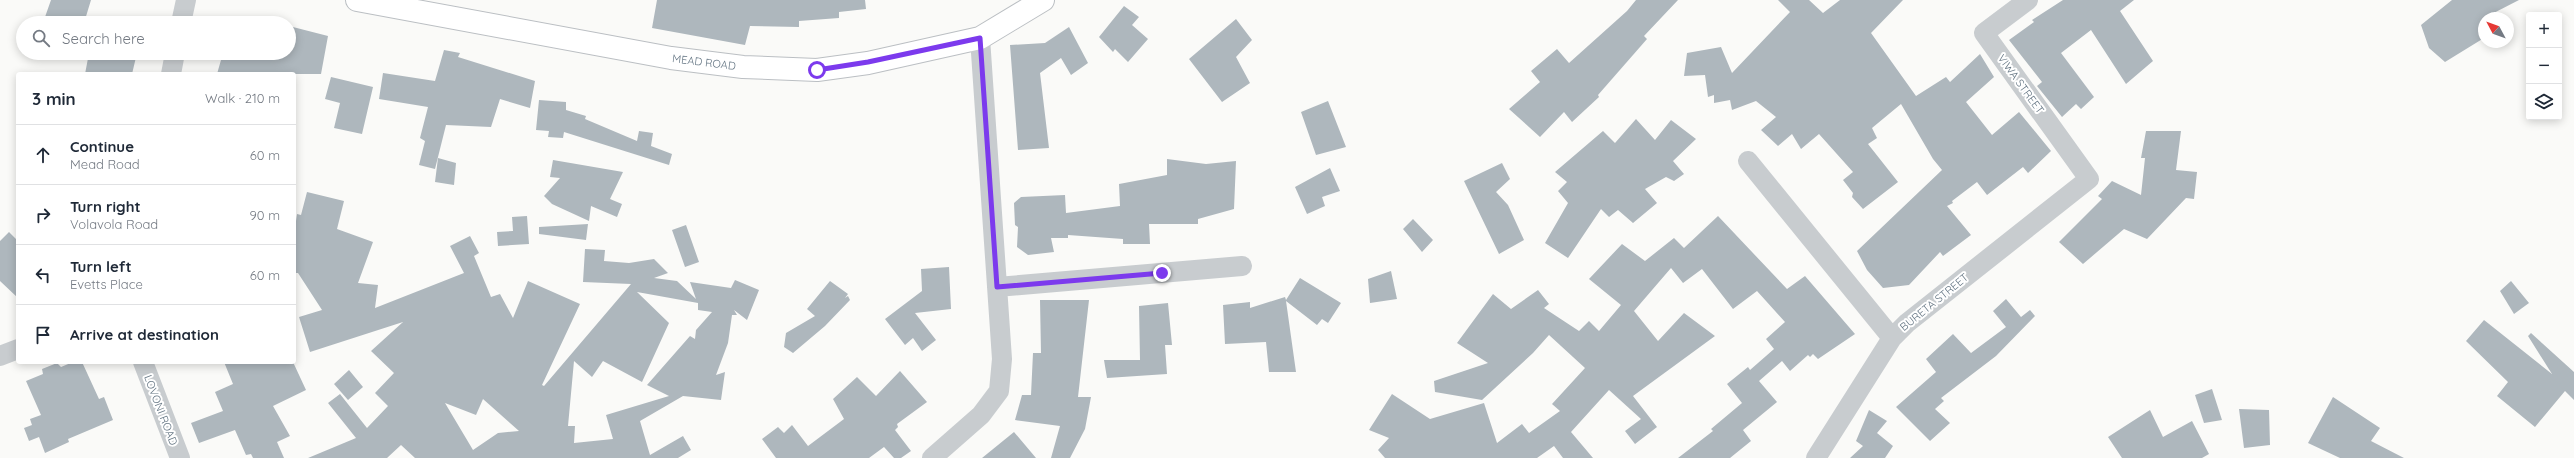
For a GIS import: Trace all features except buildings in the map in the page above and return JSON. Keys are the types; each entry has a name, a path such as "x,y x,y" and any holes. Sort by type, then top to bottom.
{"main road":[{"name":"MEAD ROAD","path":"356,0 671,58 743,67 817,70 868,62 980,38 1043,0"}],"street":[{"path":"183,16 186,0"},
{"name":"VIWA STREET","path":"2028,0 1984,33 2089,179"},
{"path":"932,458 981,415 999,391 1002,359 980,38"},
{"path":"171,72 174,60"},
{"path":"1748,161 1892,338"},
{"name":"BURETA STREET","path":"1816,458 1892,338 1907,322 2089,179"},
{"path":"997,287 1242,266"},
{"path":"0,356 16,350"},
{"name":"LOVONI ROAD","path":"144,364 180,458"}],"route":[{"path":"817,70 868,62 980,38 997,287 1162,273"}]}
